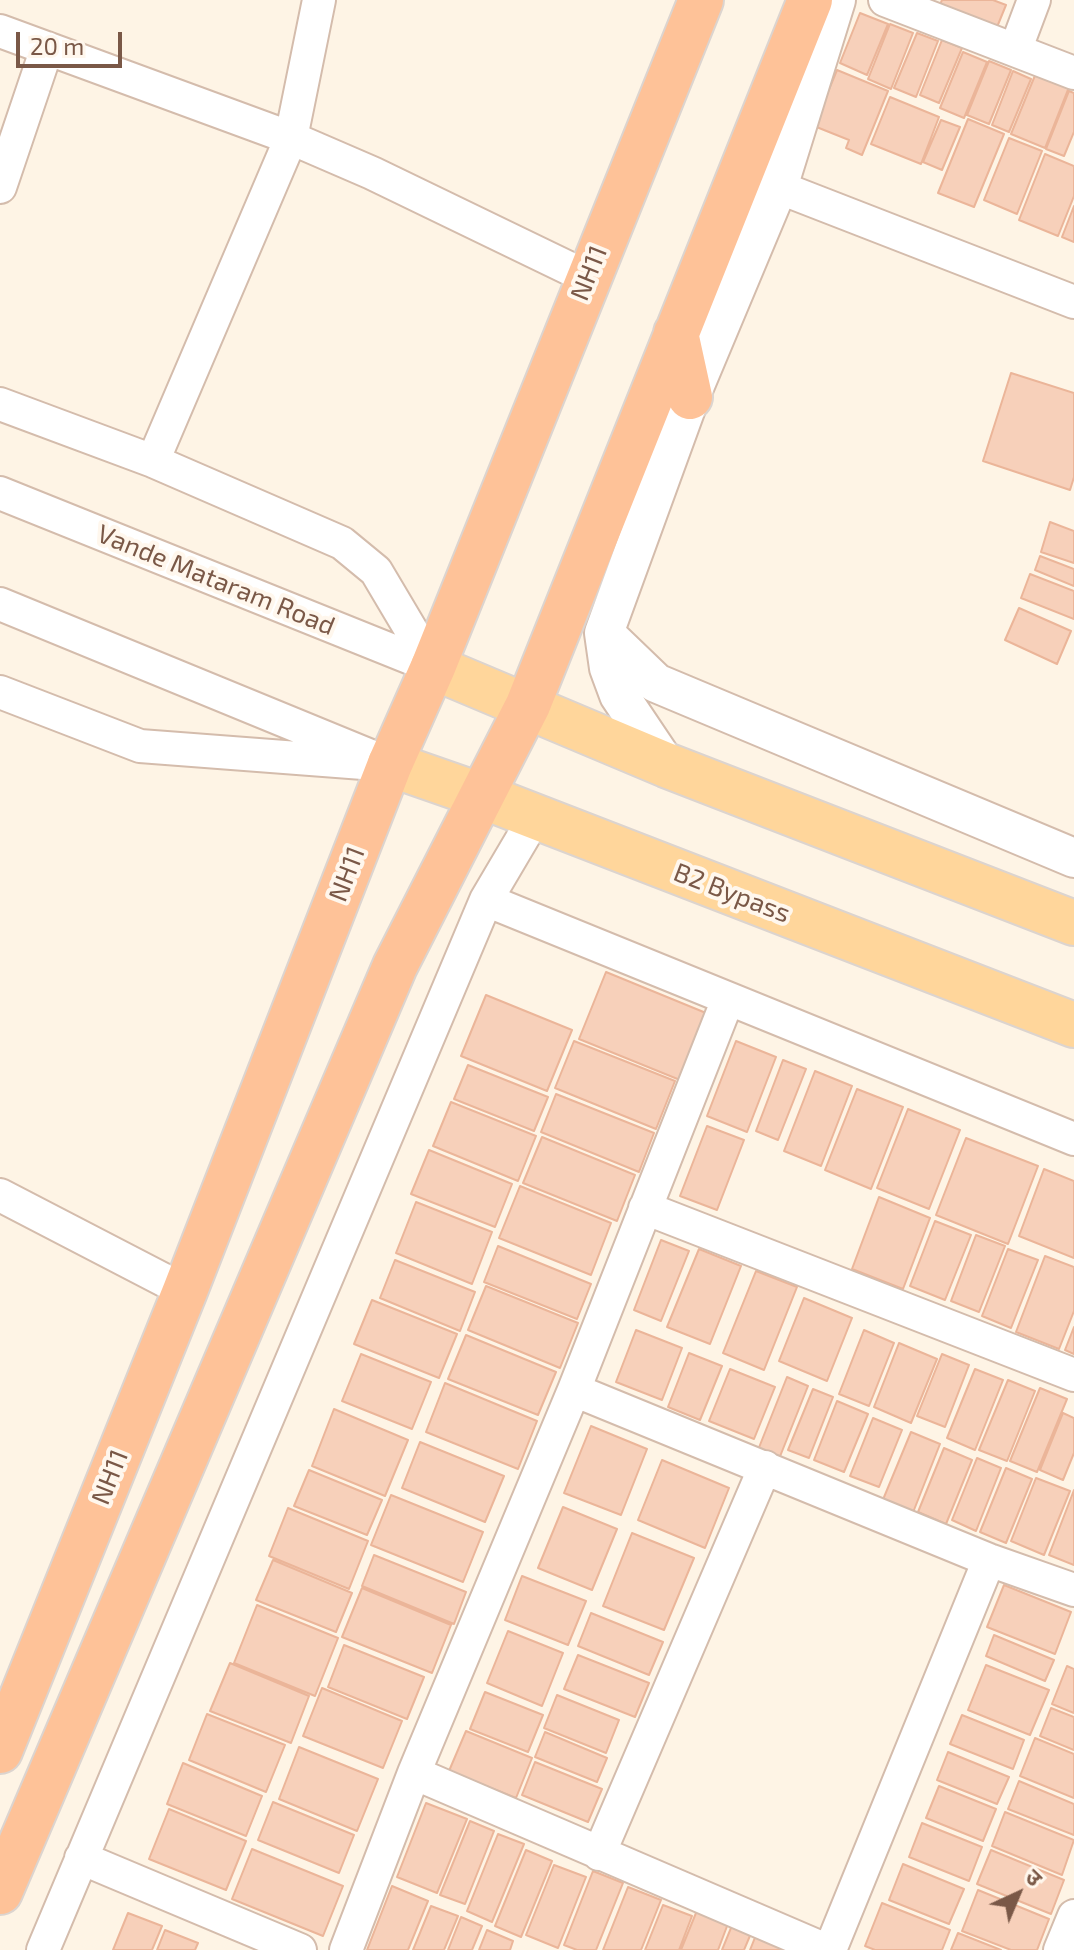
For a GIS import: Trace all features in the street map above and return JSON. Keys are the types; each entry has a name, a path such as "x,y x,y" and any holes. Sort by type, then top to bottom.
{"highway":[{"name":"NH11","path":"0,1751 185,1291 390,764 433,667 587,277 701,0"},
{"path":"0,1892 395,966 528,705 676,333 760,178 810,0"},
{"path":"676,333 690,397"}],"main road":[{"path":"433,667 666,765 1074,923"},
{"name":"B2 Bypass","path":"390,764 482,796 1074,1025"}],"street":[{"path":"153,461 291,138 319,0"},
{"path":"666,765 619,695 609,668 604,633 690,397 760,178 836,0"},
{"path":"885,0 1016,48 1074,73"},
{"path":"1016,48 1034,0"},
{"path":"0,31 291,138 372,173 587,277"},
{"path":"0,187 47,48"},
{"path":"760,178 1074,302"},
{"path":"0,404 153,461 342,543 376,571 433,667"},
{"name":"Vande Mataram Road","path":"0,493 433,667"},
{"path":"0,604 390,764"},
{"path":"604,633 656,683 1074,858"},
{"path":"0,692 140,746 390,764"},
{"path":"43,1950 486,900 535,817"},
{"path":"486,900 1074,1139"},
{"path":"346,1950 414,1773 574,1390 728,999"},
{"path":"0,1195 185,1291"},
{"path":"645,1208 1074,1375"},
{"path":"574,1390 989,1560 1074,1590"},
{"path":"599,1854 765,1467"},
{"path":"414,1773 828,1950 989,1560"},
{"path":"81,1858 300,1950"},
{"path":"1060,1950 1074,1916"}],"building":[{"path":"942,0 993,0 1006,5 995,32 938,9"},
{"path":"860,13 888,24 867,75 840,63"},
{"path":"890,24 913,33 891,89 868,79"},
{"path":"917,33 938,41 916,97 894,88"},
{"path":"942,40 962,48 939,103 920,95"},
{"path":"963,52 987,62 964,118 940,108"},
{"path":"989,61 1011,70 989,124 967,115"},
{"path":"837,70 888,91 862,155 846,148 849,140 814,126"},
{"path":"1013,71 1031,79 1009,132 992,125"},
{"path":"1036,73 1069,87 1045,148 1011,134"},
{"path":"1069,91 1074,93 1074,132 1064,156 1046,149"},
{"path":"890,97 939,117 921,164 871,144"},
{"path":"968,119 1004,134 974,207 938,193"},
{"path":"941,120 960,127 942,170 923,162"},
{"path":"1009,138 1042,151 1017,214 984,200"},
{"path":"1045,154 1074,166 1074,196 1058,236 1019,220"},
{"path":"1074,206 1074,242 1062,237"},
{"path":"1011,373 1074,393 1074,477 1070,490 983,461"},
{"path":"1050,522 1074,531 1074,563 1041,552"},
{"path":"1040,556 1074,569 1074,586 1035,570"},
{"path":"1030,574 1074,591 1074,619 1021,598"},
{"path":"1019,608 1071,631 1057,664 1005,640"},
{"path":"606,972 706,1013 680,1080 579,1039"},
{"path":"486,995 572,1030 547,1091 461,1056"},
{"path":"574,1041 675,1081 656,1129 555,1088"},
{"path":"736,1041 776,1057 747,1132 707,1116"},
{"path":"783,1060 806,1069 778,1140 756,1131"},
{"path":"468,1065 548,1097 534,1131 454,1099"},
{"path":"815,1071 852,1086 821,1166 784,1151"},
{"path":"857,1089 903,1107 871,1189 825,1170"},
{"path":"556,1094 654,1133 639,1172 541,1132"},
{"path":"451,1102 536,1136 518,1181 433,1146"},
{"path":"908,1109 960,1130 929,1209 877,1188"},
{"path":"707,1126 744,1140 717,1210 680,1196"},
{"path":"542,1137 635,1175 617,1221 523,1183"},
{"path":"966,1138 1038,1166 1008,1244 936,1215"},
{"path":"429,1150 512,1184 495,1227 411,1194"},
{"path":"1044,1169 1074,1181 1074,1258 1019,1236"},
{"path":"520,1186 611,1223 591,1275 499,1238"},
{"path":"879,1197 930,1218 903,1289 852,1269"},
{"path":"416,1202 492,1232 472,1284 396,1253"},
{"path":"935,1221 971,1235 945,1300 910,1286"},
{"path":"976,1235 1005,1246 979,1312 951,1301"},
{"path":"661,1240 689,1251 661,1321 634,1310"},
{"path":"498,1246 591,1284 577,1319 484,1282"},
{"path":"699,1249 741,1266 710,1344 667,1327"},
{"path":"1008,1249 1038,1260 1011,1328 982,1316"},
{"path":"1045,1256 1074,1267 1074,1311 1059,1349 1016,1332"},
{"path":"395,1260 475,1292 460,1331 380,1298"},
{"path":"756,1271 797,1287 764,1370 723,1353"},
{"path":"486,1286 578,1323 560,1368 468,1330"},
{"path":"804,1298 852,1318 827,1381 779,1361"},
{"path":"372,1300 457,1334 439,1378 354,1344"},
{"path":"1074,1327 1074,1354 1065,1350"},
{"path":"636,1330 682,1348 662,1400 616,1382"},
{"path":"864,1330 894,1343 869,1406 839,1394"},
{"path":"466,1335 556,1372 538,1415 448,1379"},
{"path":"899,1343 937,1359 911,1423 874,1407"},
{"path":"689,1353 722,1366 700,1420 668,1407"},
{"path":"361,1354 431,1382 412,1429 342,1401"},
{"path":"942,1354 969,1365 945,1427 917,1416"},
{"path":"730,1369 775,1387 754,1439 709,1421"},
{"path":"975,1369 1003,1380 975,1450 947,1438"},
{"path":"787,1377 808,1386 779,1459 758,1450"},
{"path":"1008,1380 1035,1391 1007,1461 979,1450"},
{"path":"445,1383 537,1421 518,1469 426,1432"},
{"path":"1040,1388 1067,1399 1037,1472 1010,1461"},
{"path":"813,1389 833,1397 809,1458 788,1450"},
{"path":"837,1401 868,1414 844,1472 814,1460"},
{"path":"334,1409 408,1440 385,1496 312,1466"},
{"path":"1063,1413 1074,1418 1074,1453 1063,1480 1040,1470"},
{"path":"873,1418 902,1430 879,1487 850,1476"},
{"path":"591,1426 647,1449 621,1515 564,1493"},
{"path":"911,1432 940,1444 912,1515 882,1502"},
{"path":"420,1442 504,1476 485,1522 402,1488"},
{"path":"944,1448 972,1460 946,1524 918,1512"},
{"path":"977,1458 1001,1468 976,1531 952,1520"},
{"path":"662,1460 729,1488 705,1548 638,1520"},
{"path":"1006,1468 1032,1479 1006,1543 980,1532"},
{"path":"309,1470 382,1500 367,1535 294,1506"},
{"path":"1036,1478 1070,1491 1044,1555 1011,1541"},
{"path":"1074,1490 1074,1565 1049,1555"},
{"path":"391,1495 483,1532 463,1582 371,1545"},
{"path":"563,1507 617,1529 592,1590 538,1568"},
{"path":"288,1508 368,1541 349,1589 269,1556"},
{"path":"632,1533 694,1558 664,1630 603,1606"},
{"path":"374,1555 466,1592 454,1624 362,1586"},
{"path":"273,1560 352,1593 336,1632 256,1600"},
{"path":"522,1576 586,1601 568,1645 505,1620"},
{"path":"1004,1585 1071,1612 1055,1654 987,1627"},
{"path":"362,1588 451,1625 432,1673 342,1637"},
{"path":"257,1605 338,1638 315,1696 234,1663"},
{"path":"591,1613 663,1642 649,1675 578,1646"},
{"path":"508,1631 563,1653 542,1706 487,1683"},
{"path":"994,1635 1054,1660 1045,1681 986,1656"},
{"path":"344,1645 424,1677 407,1719 328,1687"},
{"path":"578,1655 649,1683 635,1717 564,1689"},
{"path":"230,1663 309,1696 291,1743 210,1711"},
{"path":"986,1665 1049,1690 1030,1735 968,1710"},
{"path":"1067,1666 1074,1669 1074,1713 1052,1704"},
{"path":"322,1688 402,1721 383,1768 303,1736"},
{"path":"485,1692 543,1715 528,1752 470,1729"},
{"path":"557,1695 619,1720 606,1753 544,1728"},
{"path":"1051,1708 1074,1717 1074,1750 1040,1736"},
{"path":"207,1714 285,1745 266,1792 189,1760"},
{"path":"962,1715 1024,1740 1013,1769 950,1744"},
{"path":"466,1731 532,1758 516,1798 449,1771"},
{"path":"545,1732 607,1758 597,1782 535,1757"},
{"path":"1035,1738 1074,1754 1074,1798 1020,1776"},
{"path":"299,1747 378,1779 357,1831 279,1799"},
{"path":"948,1752 1009,1777 997,1804 937,1780"},
{"path":"535,1762 602,1789 588,1822 522,1795"},
{"path":"183,1763 262,1796 246,1836 167,1804"},
{"path":"1019,1781 1074,1804 1074,1835 1008,1809"},
{"path":"939,1786 996,1809 983,1841 926,1818"},
{"path":"273,1802 354,1835 339,1873 258,1840"},
{"path":"426,1803 467,1819 437,1893 397,1877"},
{"path":"169,1809 246,1841 226,1890 149,1859"},
{"path":"1005,1812 1074,1840 1062,1875 992,1846"},
{"path":"470,1821 494,1831 465,1904 440,1895"},
{"path":"922,1823 982,1847 969,1881 909,1857"},
{"path":"498,1834 524,1844 492,1922 467,1911"},
{"path":"252,1849 343,1886 323,1936 232,1899"},
{"path":"526,1850 552,1861 521,1937 495,1926"},
{"path":"991,1850 1064,1880 1051,1914 977,1884"},
{"path":"903,1864 964,1889 949,1924 889,1900"},
{"path":"554,1865 586,1877 558,1948 526,1935"},
{"path":"593,1871 623,1883 596,1950 577,1950 564,1945"},
{"path":"392,1886 428,1901 408,1950 367,1950"},
{"path":"628,1887 661,1900 641,1950 603,1950"},
{"path":"978,1890 1049,1919 1037,1950 1011,1950 962,1931"},
{"path":"882,1903 950,1930 942,1950 875,1950 865,1946"},
{"path":"663,1905 692,1916 679,1950 645,1950"},
{"path":"431,1906 458,1916 444,1950 413,1950"},
{"path":"698,1908 729,1921 718,1950 681,1950"},
{"path":"128,1913 162,1926 152,1950 113,1950"},
{"path":"461,1917 482,1926 472,1950 448,1950"},
{"path":"733,1923 752,1931 744,1950 722,1950"},
{"path":"165,1930 198,1943 195,1950 157,1950"},
{"path":"487,1930 513,1941 510,1950 479,1950"},
{"path":"958,1933 1001,1950 951,1950"},
{"path":"756,1935 784,1946 783,1950 750,1950"}]}
